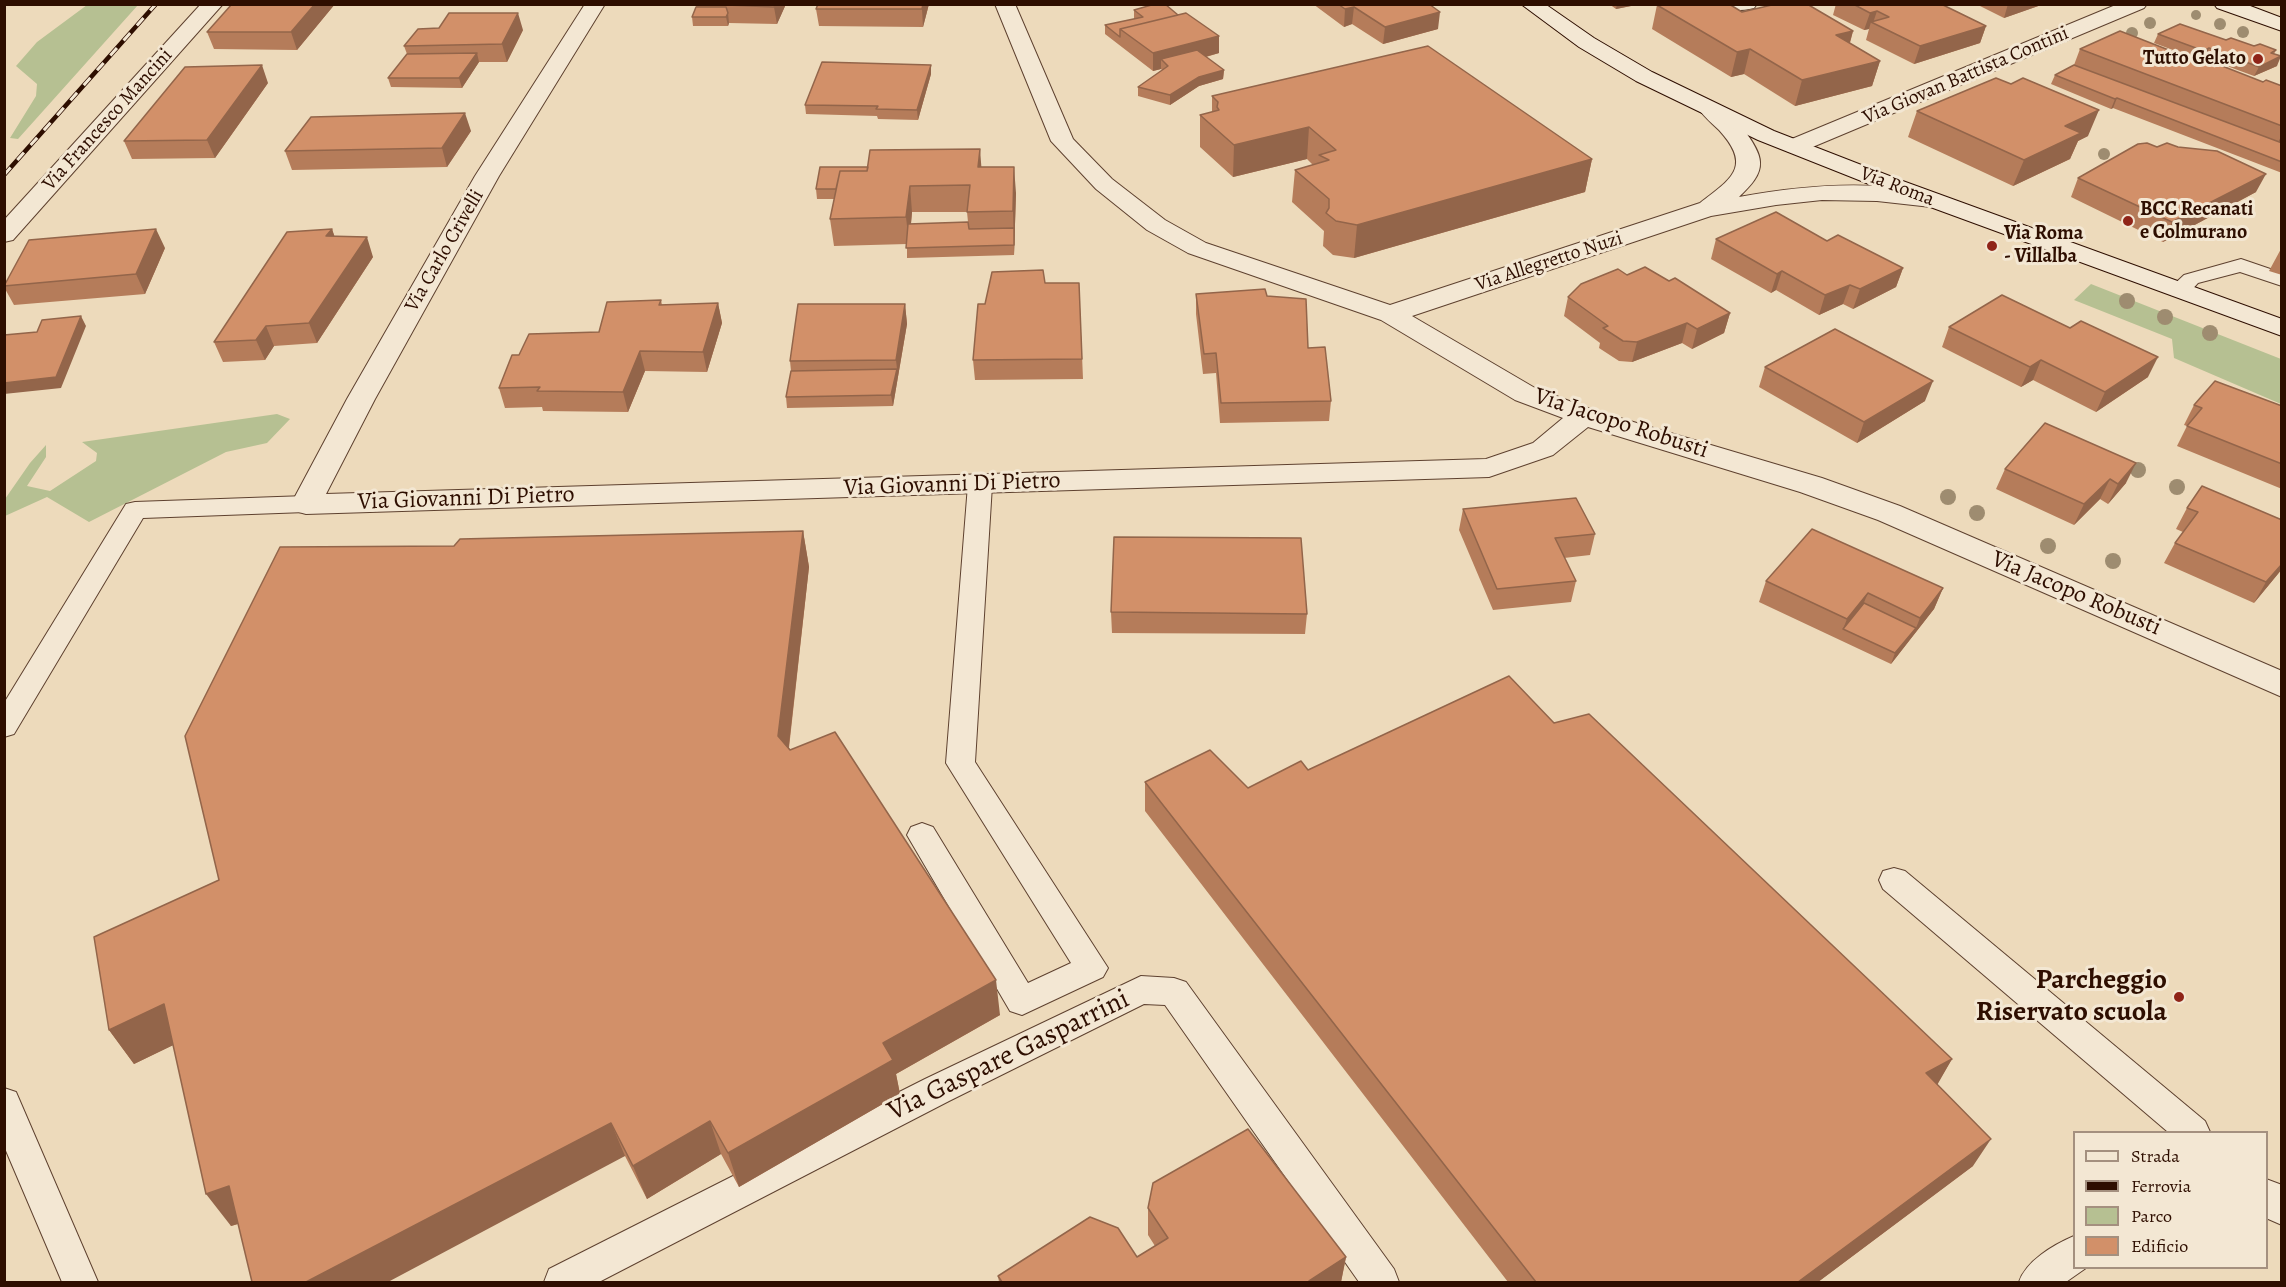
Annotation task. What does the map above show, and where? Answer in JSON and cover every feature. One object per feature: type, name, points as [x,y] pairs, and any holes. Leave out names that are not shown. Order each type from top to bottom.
[{"type":"street","name":"Via Francesco Mancini","points":[[4,236],[213,4]]},
{"type":"street","name":"Via Carlo Crivelli","points":[[306,504],[361,399],[487,176],[594,4]]},
{"type":"street","name":"Via Jacopo Robusti","points":[[1005,4],[1062,141],[1104,184],[1156,225],[1197,248],[1390,314],[1525,394],[1583,416],[1811,485],[1889,513],[2282,685]]},
{"type":"street","name":"Via Roma","points":[[1532,4],[1609,58],[1710,109],[1795,146],[1930,200],[2282,328]]},
{"type":"street","points":[[1723,4],[1747,4]]},
{"type":"street","name":"Via Giovan Battista Contini","points":[[1795,146],[2137,4]]},
{"type":"street","points":[[2224,4],[2282,25]]},
{"type":"street","name":"Via Allegretto Nuzi","points":[[1707,209],[1734,191],[1745,180],[1749,166],[1745,148],[1736,134],[1710,109]]},
{"type":"street","name":"Via Allegretto Nuzi","points":[[1390,314],[1707,209],[1742,205],[1783,196],[1841,192],[1880,193],[1930,200]]},
{"type":"street","name":"Via Giovanni Di Pietro","points":[[306,504],[1489,468],[1543,448],[1583,416]]},
{"type":"lane","points":[[2180,290],[2192,279],[2241,265],[2282,280]]},
{"type":"lane","points":[[922,835],[1022,1001],[1092,968],[960,764],[980,485]]},
{"type":"lane","points":[[4,727],[135,510],[306,504]]},
{"type":"lane","points":[[1894,880],[2192,1131]]},
{"type":"lane","name":"Via Gaspare Gasparrini","points":[[562,1282],[937,1090],[1141,990],[1174,992],[1382,1282]]},
{"type":"lane","points":[[4,1103],[80,1282]]},
{"type":"lane","points":[[2268,1197],[2282,1208]]},
{"type":"lane","points":[[2037,1282],[2073,1255]]},
{"type":"green space","points":[[87,5],[138,5],[18,139],[10,138],[36,96],[37,84],[16,66],[37,42]]},
{"type":"green space","points":[[2091,284],[2281,359],[2281,404],[2174,358],[2172,339],[2074,300]]},
{"type":"green space","points":[[277,414],[290,419],[267,443],[226,452],[89,522],[47,497],[5,516],[5,499],[30,463],[46,445],[46,457],[27,486],[50,491],[96,461],[97,453],[82,442]]},
{"type":"building","points":[[232,4],[315,4],[291,32],[207,32]]},
{"type":"building","points":[[727,4],[775,4],[774,7]]},
{"type":"building","points":[[818,4],[923,4],[922,9],[816,9]]},
{"type":"building","points":[[1155,4],[1165,4],[1178,15],[1120,29],[1120,37],[1105,25],[1143,17],[1134,10]]},
{"type":"building","points":[[1338,4],[1429,4],[1440,12],[1385,27],[1354,7],[1345,9]]},
{"type":"building","points":[[1729,4],[1742,12],[1776,4],[1807,4],[1853,31],[1836,35],[1880,61],[1802,80],[1750,49],[1737,52],[1657,5]]},
{"type":"building","points":[[1853,4],[1941,4],[1986,26],[1920,46],[1871,22],[1889,17],[1877,11],[1870,13]]},
{"type":"building","points":[[696,7],[726,7],[728,13],[726,17],[692,17]]},
{"type":"building","points":[[449,13],[518,13],[502,44],[404,46],[418,29],[439,28]]},
{"type":"building","points":[[1186,13],[1219,36],[1153,53],[1120,29]]},
{"type":"building","points":[[2180,24],[2226,40],[2231,38],[2254,46],[2260,44],[2276,50],[2271,53],[2281,56],[2259,67],[2209,48],[2204,51],[2158,34]]},
{"type":"building","points":[[2120,31],[2202,63],[2207,60],[2263,82],[2266,80],[2282,86],[2282,126],[2080,49]]},
{"type":"building","points":[[1428,46],[1592,159],[1357,225],[1336,221],[1326,213],[1329,208],[1329,199],[1295,170],[1329,160],[1319,155],[1336,150],[1309,127],[1234,145],[1200,115],[1219,110],[1218,102],[1212,96]]},
{"type":"building","points":[[1197,50],[1224,70],[1199,77],[1170,95],[1138,87],[1168,66],[1161,59]]},
{"type":"building","points":[[477,53],[459,78],[388,78],[407,54]]},
{"type":"building","points":[[822,62],[931,65],[917,110],[876,109],[878,106],[805,105]]},
{"type":"building","points":[[262,65],[207,140],[124,141],[185,67]]},
{"type":"building","points":[[2074,65],[2282,143],[2282,162],[2055,75]]},
{"type":"building","points":[[1996,78],[2011,84],[2023,78],[2099,110],[2065,126],[2081,133],[2024,160],[1917,111]]},
{"type":"building","points":[[465,113],[442,148],[285,151],[311,117]]},
{"type":"building","points":[[2147,143],[2157,147],[2167,143],[2178,147],[2217,151],[2266,174],[2172,222],[2078,178],[2138,144]]},
{"type":"building","points":[[980,149],[978,167],[1014,167],[1013,211],[967,212],[970,185],[910,186],[906,217],[830,219],[840,171],[867,171],[870,150]]},
{"type":"building","points":[[820,167],[868,167],[867,171],[840,171],[836,189],[816,189]]},
{"type":"building","points":[[1776,212],[1827,241],[1838,235],[1903,268],[1860,289],[1850,285],[1825,295],[1782,271],[1777,274],[1716,239]]},
{"type":"building","points":[[968,222],[969,229],[1014,228],[1014,245],[906,248],[908,224]]},
{"type":"building","points":[[156,229],[136,274],[4,286],[29,240]]},
{"type":"building","points":[[332,229],[326,236],[367,237],[309,323],[266,326],[256,340],[214,342],[287,232]]},
{"type":"building","points":[[1645,267],[1669,281],[1675,278],[1730,313],[1697,329],[1687,323],[1637,342],[1623,341],[1603,328],[1608,326],[1568,297],[1581,284],[1618,269],[1627,275]]},
{"type":"building","points":[[1043,270],[1045,283],[1079,283],[1082,359],[973,360],[978,304],[985,304],[992,272]]},
{"type":"building","points":[[1265,289],[1267,296],[1306,299],[1308,348],[1325,347],[1331,401],[1221,403],[1216,353],[1204,354],[1196,294]]},
{"type":"building","points":[[2002,295],[2070,328],[2081,321],[2158,357],[2105,392],[2041,360],[2030,367],[1949,327]]},
{"type":"building","points":[[661,300],[659,305],[718,303],[703,352],[640,351],[623,392],[537,391],[540,387],[499,388],[512,355],[519,355],[529,334],[599,332],[607,302]]},
{"type":"building","points":[[798,304],[905,304],[896,360],[790,361]]},
{"type":"building","points":[[81,316],[56,377],[4,383],[4,335],[37,332],[42,320]]},
{"type":"building","points":[[1835,329],[1933,381],[1864,422],[1765,367]]},
{"type":"building","points":[[897,369],[891,395],[786,397],[791,371]]},
{"type":"building","points":[[2215,381],[2282,406],[2282,464],[2187,426],[2202,408],[2194,405]]},
{"type":"building","points":[[2045,423],[2136,463],[2118,484],[2110,479],[2084,504],[2005,469]]},
{"type":"building","points":[[2202,486],[2282,520],[2282,564],[2266,582],[2175,543],[2198,512],[2187,508]]},
{"type":"building","points":[[1576,498],[1595,534],[1555,538],[1576,581],[1497,589],[1463,509]]},
{"type":"building","points":[[1812,529],[1943,588],[1920,618],[1868,593],[1847,619],[1766,581]]},
{"type":"building","points":[[803,531],[778,736],[790,750],[835,732],[996,980],[883,1043],[893,1060],[728,1153],[710,1121],[633,1166],[611,1123],[306,1282],[252,1282],[229,1186],[206,1194],[164,1004],[109,1030],[94,937],[219,880],[185,736],[280,547],[454,546],[460,539]]},
{"type":"building","points":[[1114,537],[1301,538],[1307,614],[1111,612]]},
{"type":"building","points":[[1864,603],[1916,628],[1895,653],[1843,629]]},
{"type":"building","points":[[1509,676],[1554,723],[1589,714],[1952,1059],[1926,1073],[1991,1139],[1798,1282],[1536,1282],[1145,782],[1210,750],[1248,788],[1301,761],[1308,770]]},
{"type":"building","points":[[1248,1129],[1346,1257],[1310,1282],[1002,1282],[998,1276],[1090,1217],[1118,1228],[1137,1257],[1168,1238],[1148,1208],[1153,1183]]},
{"type":"railway","points":[[4,175],[156,4]]},
{"type":"place","name":"Tutto Gelato","points":[[2258,59]]},
{"type":"place","name":"BCC Recanati e Colmurano","points":[[2128,221]]},
{"type":"place","name":"Via Roma - Villalba","points":[[1992,246]]},
{"type":"place","name":"Parcheggio Riservato scuola","points":[[2179,997]]}]
